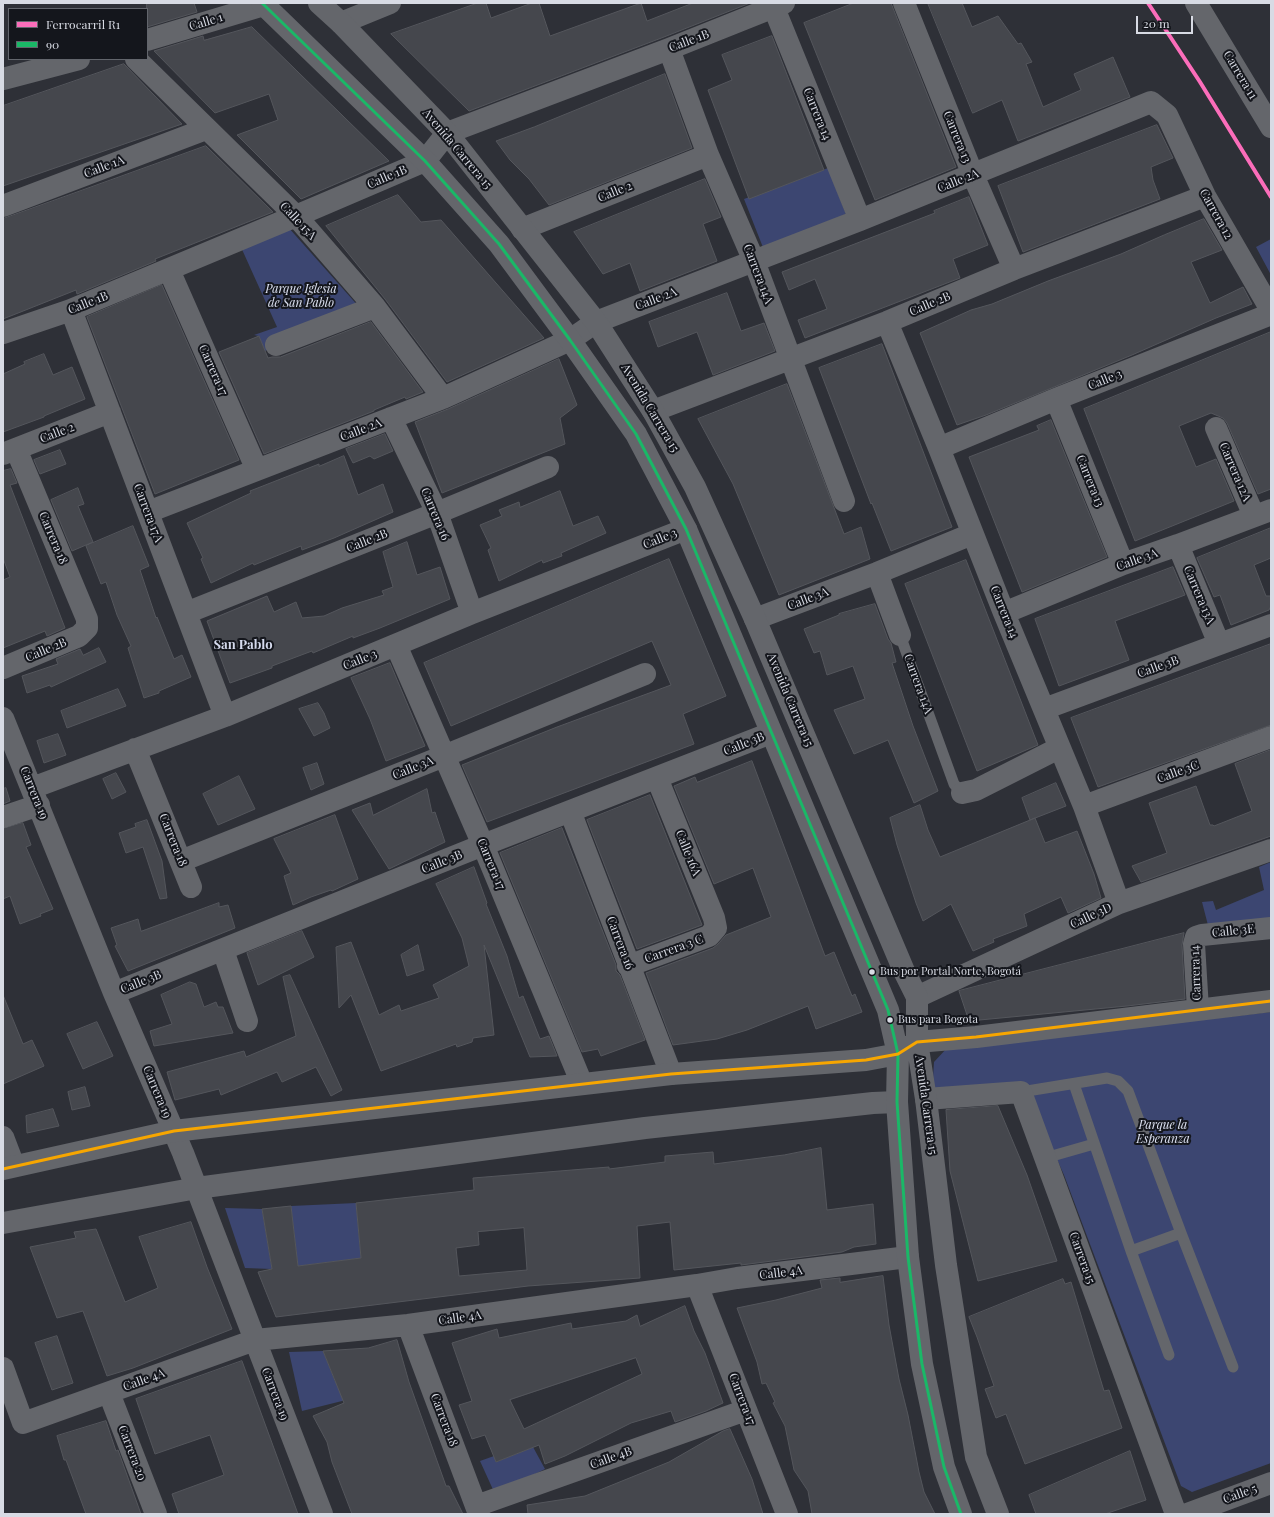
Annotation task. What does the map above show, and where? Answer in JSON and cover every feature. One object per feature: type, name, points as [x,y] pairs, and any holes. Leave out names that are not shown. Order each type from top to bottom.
[{"type":"street","name":"Avenida Carrera 15","points":[[319,3],[341,23],[447,133],[596,322],[653,411],[695,487],[756,619],[904,971],[917,997],[918,1042],[946,1266],[976,1456],[998,1514]]},
{"type":"street","points":[[341,23],[390,3]]},
{"type":"street","name":"Carrera 13","points":[[904,3],[972,175],[1014,269]]},
{"type":"street","name":"Carrera 11","points":[[1196,3],[1271,127]]},
{"type":"street","name":"Avenida Carrera 15","points":[[263,4],[425,161],[499,244],[570,340],[636,434],[686,529],[888,1010],[898,1054],[897,1102],[908,1257],[922,1364],[944,1467],[961,1514]]},
{"type":"street","name":"Calle 1","points":[[148,40],[263,4]]},
{"type":"street","name":"Calle 1B","points":[[3,333],[71,310],[425,161],[447,133],[669,49],[779,5]]},
{"type":"street","name":"Carrera 14","points":[[779,5],[860,220]]},
{"type":"street","name":"Carrera 14A","points":[[669,49],[708,155],[754,261],[844,500]]},
{"type":"street","points":[[3,79],[74,60]]},
{"type":"street","name":"Calle 15A","points":[[137,60],[296,216],[375,307],[443,398]]},
{"type":"street","name":"Calle 2A","points":[[148,512],[443,398],[570,340],[596,322],[860,220],[1151,102],[1167,115]]},
{"type":"street","name":"Carrera 12","points":[[1167,115],[1205,196],[1271,310]]},
{"type":"street","name":"Calle 1A","points":[[3,206],[206,129]]},
{"type":"street","name":"Calle 2","points":[[522,229],[708,155]]},
{"type":"street","name":"Calle 2B","points":[[653,411],[887,322],[1014,269],[1205,196]]},
{"type":"street","name":"Carrera 17","points":[[168,270],[256,470]]},
{"type":"street","points":[[276,345],[375,307]]},
{"type":"street","name":"Carrera 17A","points":[[71,310],[225,716]]},
{"type":"street","name":"Calle 3","points":[[939,448],[1056,399],[1271,314]]},
{"type":"street","name":"Carrera 14","points":[[887,322],[939,448],[1004,613],[1084,806],[1119,903]]},
{"type":"street","name":"Carrera 13","points":[[1056,399],[1123,564]]},
{"type":"street","name":"Calle 2","points":[[9,452],[110,412]]},
{"type":"street","name":"Carrera 16","points":[[391,418],[437,513],[472,613]]},
{"type":"street","name":"Carrera 12A","points":[[1216,428],[1262,513]]},
{"type":"street","name":"Carrera 18","points":[[9,452],[87,619],[86,628]]},
{"type":"street","name":"Calle 2B","points":[[186,613],[548,467]]},
{"type":"street","name":"Calle 3A","points":[[1004,613],[1123,564],[1262,513]]},
{"type":"street","name":"Calle 3","points":[[3,817],[36,797],[136,749],[225,716],[472,613],[686,529]]},
{"type":"street","name":"Calle 3A","points":[[756,619],[972,534]]},
{"type":"street","name":"Carrera 13A","points":[[1178,545],[1219,644]]},
{"type":"street","name":"Carrera 14A","points":[[877,572],[900,635]]},
{"type":"street","name":"Calle 3B","points":[[1044,709],[1271,625]]},
{"type":"street","name":"Calle 2B","points":[[3,668],[79,636],[86,628]]},
{"type":"street","name":"Carrera 17","points":[[396,645],[483,845],[582,1084]]},
{"type":"street","name":"Calle 3A","points":[[181,861],[645,674]]},
{"type":"street","name":"Carrera 19","points":[[3,718],[114,993],[197,1188],[322,1514]]},
{"type":"street","name":"Calle 3B","points":[[114,993],[483,845],[771,733]]},
{"type":"street","name":"Calle 3C","points":[[1084,806],[1271,737]]},
{"type":"street","points":[[962,794],[976,790],[1059,748]]},
{"type":"street","name":"Carrera 18","points":[[136,749],[192,887]]},
{"type":"street","name":"Calle 16A","points":[[657,778],[714,918],[716,928]]},
{"type":"street","name":"Carrera 16","points":[[570,811],[628,966],[671,1074]]},
{"type":"street","name":"Calle 3D","points":[[917,997],[1119,903],[1271,850]]},
{"type":"street","name":"Carrera 3 C","points":[[628,966],[709,936],[716,928]]},
{"type":"street","name":"Calle 3E","points":[[1196,937],[1202,935],[1271,928]]},
{"type":"street","name":"Carrera 14","points":[[1196,937],[1194,944],[1198,1010]]},
{"type":"street","points":[[223,950],[247,1021]]},
{"type":"street","points":[[3,1137],[9,1168],[174,1131],[671,1074],[866,1060],[898,1054],[918,1042],[976,1037],[1271,1001]]},
{"type":"street","points":[[926,1099],[1021,1092]]},
{"type":"street","name":"Carrera 15","points":[[1021,1092],[1176,1514]]},
{"type":"street","points":[[3,1223],[197,1188],[646,1128],[897,1102]]},
{"type":"street","name":"Calle 4A","points":[[3,1368],[23,1423],[255,1340],[408,1325],[697,1285],[737,1278],[908,1257]]},
{"type":"street","name":"Carrera 17","points":[[697,1285],[786,1514]]},
{"type":"street","name":"Carrera 18","points":[[408,1325],[478,1510]]},
{"type":"street","name":"Carrera 20","points":[[109,1393],[156,1514]]},
{"type":"street","name":"Calle 4B","points":[[478,1510],[746,1410]]},
{"type":"street","name":"Calle 5","points":[[1187,1514],[1271,1483]]},
{"type":"lane","name":"Carrera 14A","points":[[900,635],[954,784],[962,794]]},
{"type":"lane","points":[[1021,1092],[1107,1078],[1118,1081],[1128,1091],[1233,1367]]},
{"type":"lane","points":[[1074,1084],[1132,1251],[1170,1354]]},
{"type":"lane","points":[[1045,1158],[1094,1144]]},
{"type":"lane","points":[[1132,1251],[1181,1233]]},
{"type":"green space","points":[[828,168],[846,214],[764,250],[744,199]]},
{"type":"green space","name":"Parque Iglesia de San Pablo","points":[[288,227],[360,308],[265,351],[259,336],[254,335],[277,327],[240,245]]},
{"type":"green space","points":[[1271,239],[1271,275],[1256,247]]},
{"type":"green space","points":[[1271,862],[1271,923],[1210,933],[1202,902],[1213,901],[1216,910],[1264,890],[1259,867]]},
{"type":"green space","name":"Parque la Esperanza","points":[[1271,1012],[1271,1463],[1192,1492],[1181,1486],[1064,1175],[1023,1083],[932,1094],[934,1062],[947,1048]]},
{"type":"green space","points":[[356,1203],[361,1258],[298,1266],[291,1206]]},
{"type":"green space","points":[[225,1208],[262,1209],[272,1269],[245,1268]]},
{"type":"green space","points":[[323,1351],[335,1381],[362,1396],[302,1411],[289,1352]]},
{"type":"green space","points":[[533,1447],[545,1469],[495,1494],[480,1461],[494,1456],[496,1462]]},
{"type":"building","points":[[147,3],[194,3],[197,12],[148,27]]},
{"type":"building","points":[[478,3],[486,3],[491,18],[532,3],[539,3],[550,36],[641,3],[647,21],[693,3],[750,3],[469,111],[391,34]]},
{"type":"building","points":[[854,3],[891,3],[956,167],[875,200],[804,23]]},
{"type":"building","points":[[928,3],[962,3],[972,27],[998,16],[1018,44],[1021,43],[1032,62],[1026,64],[1043,107],[1081,90],[1074,74],[1113,57],[1130,97],[1018,141],[1002,100],[973,113]]},
{"type":"building","points":[[252,27],[389,161],[301,199],[237,135],[278,120],[269,94],[215,113],[154,51],[203,36],[204,40]]},
{"type":"building","points":[[772,36],[824,170],[749,199],[708,90],[732,80],[722,55]]},
{"type":"building","points":[[124,64],[182,124],[3,186],[3,106]]},
{"type":"building","points":[[665,74],[692,148],[549,205],[529,179],[510,160],[496,141],[534,127]]},
{"type":"building","points":[[1157,125],[1173,158],[1151,167],[1153,180],[1160,199],[1023,252],[998,186]]},
{"type":"building","points":[[206,146],[273,212],[155,259],[156,261],[77,294],[76,290],[3,319],[3,219]]},
{"type":"building","points":[[705,179],[721,217],[703,224],[717,261],[640,291],[630,263],[603,274],[574,232]]},
{"type":"building","points":[[398,195],[421,222],[441,220],[544,338],[447,382],[385,299],[326,226]]},
{"type":"building","points":[[969,197],[988,245],[953,259],[960,278],[805,338],[798,320],[827,309],[815,279],[789,290],[782,272],[935,213],[934,211]]},
{"type":"building","points":[[1204,219],[1222,250],[1191,262],[1210,303],[1243,287],[1252,304],[986,415],[957,425],[920,333],[971,310],[992,304],[1048,281],[1121,254]]},
{"type":"building","points":[[162,285],[239,460],[155,494],[87,317]]},
{"type":"building","points":[[727,293],[741,331],[764,323],[775,351],[713,375],[697,332],[658,347],[649,322]]},
{"type":"building","points":[[371,322],[423,392],[406,399],[405,397],[374,411],[264,454],[219,352],[259,336],[268,358],[280,357]]},
{"type":"building","points":[[1271,332],[1271,489],[1258,494],[1227,423],[1223,418],[1211,413],[1179,426],[1196,467],[1216,459],[1234,501],[1135,541],[1084,409]]},
{"type":"building","points":[[882,344],[952,527],[891,551],[872,503],[871,504],[819,368]]},
{"type":"building","points":[[44,354],[53,375],[72,367],[85,399],[44,417],[3,432],[3,374],[25,364],[24,362]]},
{"type":"building","points":[[559,359],[577,405],[560,418],[565,444],[442,493],[415,422],[448,409]]},
{"type":"building","points":[[787,384],[844,534],[861,527],[870,559],[779,595],[733,484],[698,419]]},
{"type":"building","points":[[1051,420],[1107,557],[1022,592],[969,457],[1039,430],[1037,426]]},
{"type":"building","points":[[385,434],[393,451],[374,459],[370,456],[353,463],[346,449]]},
{"type":"building","points":[[60,450],[66,464],[40,474],[34,460]]},
{"type":"building","points":[[344,456],[358,495],[383,484],[393,512],[334,538],[302,550],[301,546],[254,565],[253,563],[211,583],[201,559],[203,558],[187,523],[251,493],[250,491],[319,464],[319,466]]},
{"type":"building","points":[[11,469],[17,483],[10,485],[65,628],[47,636],[45,631],[3,648],[3,580],[10,577],[3,558],[3,471]]},
{"type":"building","points":[[78,488],[84,504],[78,506],[93,542],[72,551],[51,500]]},
{"type":"building","points":[[560,491],[573,526],[598,516],[606,533],[561,553],[562,556],[543,563],[542,560],[499,581],[488,550],[491,548],[480,525],[502,516],[499,510],[519,502],[520,507]]},
{"type":"building","points":[[133,526],[149,566],[140,570],[156,618],[157,617],[174,659],[182,655],[191,677],[159,691],[159,693],[144,698],[128,648],[131,646],[117,615],[106,582],[101,584],[86,546]]},
{"type":"building","points":[[1271,528],[1271,558],[1254,565],[1266,596],[1271,596],[1271,606],[1269,610],[1231,625],[1220,595],[1214,597],[1197,558]]},
{"type":"building","points":[[407,542],[417,575],[440,567],[450,599],[380,628],[353,638],[353,636],[313,653],[312,651],[272,666],[272,668],[230,683],[207,621],[267,596],[274,612],[296,602],[302,618],[324,616],[342,608],[384,595],[382,591],[393,587],[383,552]]},
{"type":"building","points":[[669,559],[726,696],[683,714],[694,744],[487,822],[462,765],[557,727],[671,685],[652,641],[451,726],[424,663]]},
{"type":"building","points":[[966,560],[1038,745],[977,771],[905,584]]},
{"type":"building","points":[[1173,567],[1185,595],[1115,621],[1129,660],[1059,686],[1035,619]]},
{"type":"building","points":[[875,604],[888,639],[891,643],[896,662],[892,663],[913,726],[938,791],[914,803],[888,740],[854,754],[834,710],[865,699],[853,666],[827,675],[820,651],[814,653],[804,629],[839,614]]},
{"type":"building","points":[[1271,644],[1271,725],[1098,787],[1071,718]]},
{"type":"building","points":[[99,648],[106,662],[51,687],[50,685],[27,693],[22,676],[58,664],[56,659],[80,649],[83,655]]},
{"type":"building","points":[[390,663],[425,746],[386,761],[370,719],[351,678]]},
{"type":"building","points":[[118,689],[126,706],[67,728],[61,711]]},
{"type":"building","points":[[318,703],[330,728],[314,736],[299,709]]},
{"type":"building","points":[[58,734],[66,755],[44,763],[37,741]]},
{"type":"building","points":[[1271,750],[1271,836],[1141,882],[1132,866],[1167,853],[1149,803],[1196,786],[1210,825],[1214,826],[1252,811],[1235,764]]},
{"type":"building","points":[[752,761],[825,956],[834,952],[852,996],[855,994],[862,1012],[816,1029],[808,1006],[747,1030],[717,1039],[673,1045],[646,973],[713,948],[726,935],[771,917],[753,868],[714,884],[674,786],[695,777],[697,782]]},
{"type":"building","points":[[317,763],[324,784],[311,790],[303,768]]},
{"type":"building","points":[[116,773],[126,792],[112,799],[103,779]]},
{"type":"building","points":[[239,776],[255,809],[218,825],[203,794]]},
{"type":"building","points":[[1056,783],[1066,806],[1030,820],[1022,798]]},
{"type":"building","points":[[6,788],[10,801],[3,804],[3,789]]},
{"type":"building","points":[[427,789],[432,813],[435,812],[445,842],[389,869],[352,810],[370,803],[373,815]]},
{"type":"building","points":[[650,795],[702,925],[637,949],[587,820]]},
{"type":"building","points":[[920,805],[928,830],[940,857],[1035,818],[1045,843],[1077,831],[1094,874],[1101,898],[1068,913],[1061,897],[1024,914],[1027,926],[993,939],[994,942],[973,951],[951,904],[923,921],[916,903],[897,845],[890,818]]},
{"type":"building","points":[[335,815],[358,879],[332,891],[331,890],[311,897],[293,905],[284,876],[291,873],[274,839]]},
{"type":"building","points":[[147,820],[162,861],[167,898],[160,899],[143,847],[126,853],[119,833],[136,827],[135,824]]},
{"type":"building","points":[[23,823],[31,845],[26,847],[53,909],[40,914],[41,916],[20,924],[10,896],[3,899],[3,829]]},
{"type":"building","points":[[562,828],[616,965],[616,971],[620,975],[645,1040],[601,1056],[598,1049],[582,1052],[500,853]]},
{"type":"building","points":[[474,867],[487,903],[486,904],[507,956],[519,998],[523,996],[540,1039],[549,1036],[557,1056],[530,1057],[484,945],[494,1035],[473,1038],[472,1042],[457,1047],[456,1044],[381,1071],[351,995],[339,1008],[336,947],[351,942],[379,1015],[399,1005],[401,1011],[439,998],[433,985],[469,966],[462,938],[436,884]]},
{"type":"building","points":[[219,903],[219,907],[228,905],[235,928],[128,971],[115,946],[117,945],[111,928],[138,919],[141,931]]},
{"type":"building","points":[[302,931],[314,957],[258,985],[247,953]]},
{"type":"building","points":[[1184,933],[1182,945],[1185,999],[969,1021],[959,991]]},
{"type":"building","points":[[418,945],[424,970],[407,976],[401,955]]},
{"type":"building","points":[[290,975],[342,1090],[331,1096],[316,1067],[282,1082],[277,1072],[221,1095],[219,1089],[175,1100],[167,1072],[244,1051],[246,1057],[296,1036],[283,977]]},
{"type":"building","points":[[190,982],[196,984],[204,1007],[216,1002],[218,1007],[223,1007],[233,1033],[154,1046],[150,1031],[172,1024],[161,995]]},
{"type":"building","points":[[3,995],[23,1044],[32,1040],[44,1066],[3,1084]]},
{"type":"building","points":[[97,1022],[113,1056],[83,1069],[67,1034]]},
{"type":"building","points":[[85,1087],[90,1106],[72,1110],[68,1092]]},
{"type":"building","points":[[998,1106],[1027,1175],[1057,1261],[978,1281],[950,1171],[946,1110]]},
{"type":"building","points":[[53,1109],[59,1126],[27,1133],[26,1116]]},
{"type":"building","points":[[821,1148],[827,1210],[873,1204],[876,1244],[854,1247],[842,1252],[741,1265],[741,1263],[674,1270],[670,1222],[637,1226],[640,1278],[528,1286],[276,1317],[258,1272],[272,1269],[262,1209],[291,1206],[298,1266],[361,1258],[356,1203],[474,1190],[473,1178],[609,1167],[609,1169],[665,1162],[665,1156],[713,1152],[714,1164],[784,1155]],"holes":[[[524,1228],[527,1270],[459,1276],[456,1248],[479,1245],[478,1232]]]},
{"type":"building","points":[[191,1222],[232,1329],[133,1368],[107,1376],[83,1311],[57,1318],[30,1247],[76,1238],[74,1232],[96,1229],[125,1302],[158,1288],[139,1237]]},
{"type":"building","points":[[883,1276],[889,1325],[919,1472],[924,1492],[935,1514],[812,1514],[808,1491],[794,1470],[785,1426],[773,1403],[775,1402],[766,1383],[762,1384],[757,1362],[737,1308],[822,1288],[820,1280],[840,1278],[840,1282]]},
{"type":"building","points":[[1063,1279],[1065,1284],[1071,1282],[1104,1391],[1109,1390],[1122,1428],[1025,1464],[1006,1414],[996,1418],[985,1389],[994,1386],[969,1317]]},
{"type":"building","points":[[685,1306],[694,1331],[705,1353],[723,1403],[675,1422],[671,1411],[631,1423],[565,1456],[545,1464],[539,1445],[496,1462],[485,1435],[472,1439],[459,1405],[472,1401],[452,1343],[497,1329],[499,1338],[571,1323],[572,1329],[626,1321],[637,1315],[640,1326]],"holes":[[[636,1358],[642,1374],[524,1429],[510,1400]]]},
{"type":"building","points":[[57,1336],[73,1383],[52,1390],[35,1343]]},
{"type":"building","points":[[397,1340],[409,1382],[446,1486],[449,1486],[463,1514],[352,1514],[332,1462],[327,1442],[313,1416],[344,1403],[323,1351],[368,1348]]},
{"type":"building","points":[[242,1361],[298,1514],[179,1514],[172,1494],[224,1475],[210,1435],[155,1454],[136,1399]]},
{"type":"building","points":[[106,1421],[116,1451],[118,1450],[141,1514],[86,1514],[66,1460],[64,1460],[57,1436]]},
{"type":"building","points":[[730,1429],[752,1479],[763,1514],[528,1514],[527,1505],[585,1496],[669,1462],[723,1431]]},
{"type":"building","points":[[1130,1451],[1146,1500],[1105,1514],[1036,1514],[1029,1495]]},
{"type":"rail line","name":"R1","points":[[1148,3],[1200,82],[1271,197]]},
{"type":"transit line","name":"90","points":[[262,3],[425,161],[499,244],[570,340],[636,434],[686,529],[888,1010],[898,1054],[897,1102],[908,1257],[922,1364],[944,1467],[961,1514]]},
{"type":"transit line","points":[[3,1169],[174,1131],[671,1074],[866,1060],[898,1054],[917,1042],[976,1037],[1271,1001]]},
{"type":"place","name":"Bus por Portal Norte, Bogotá","points":[[872,972]]},
{"type":"place","name":"Bus para Bogota","points":[[890,1020]]},
{"type":"district","name":"San Pablo","points":[[243,645]]}]
